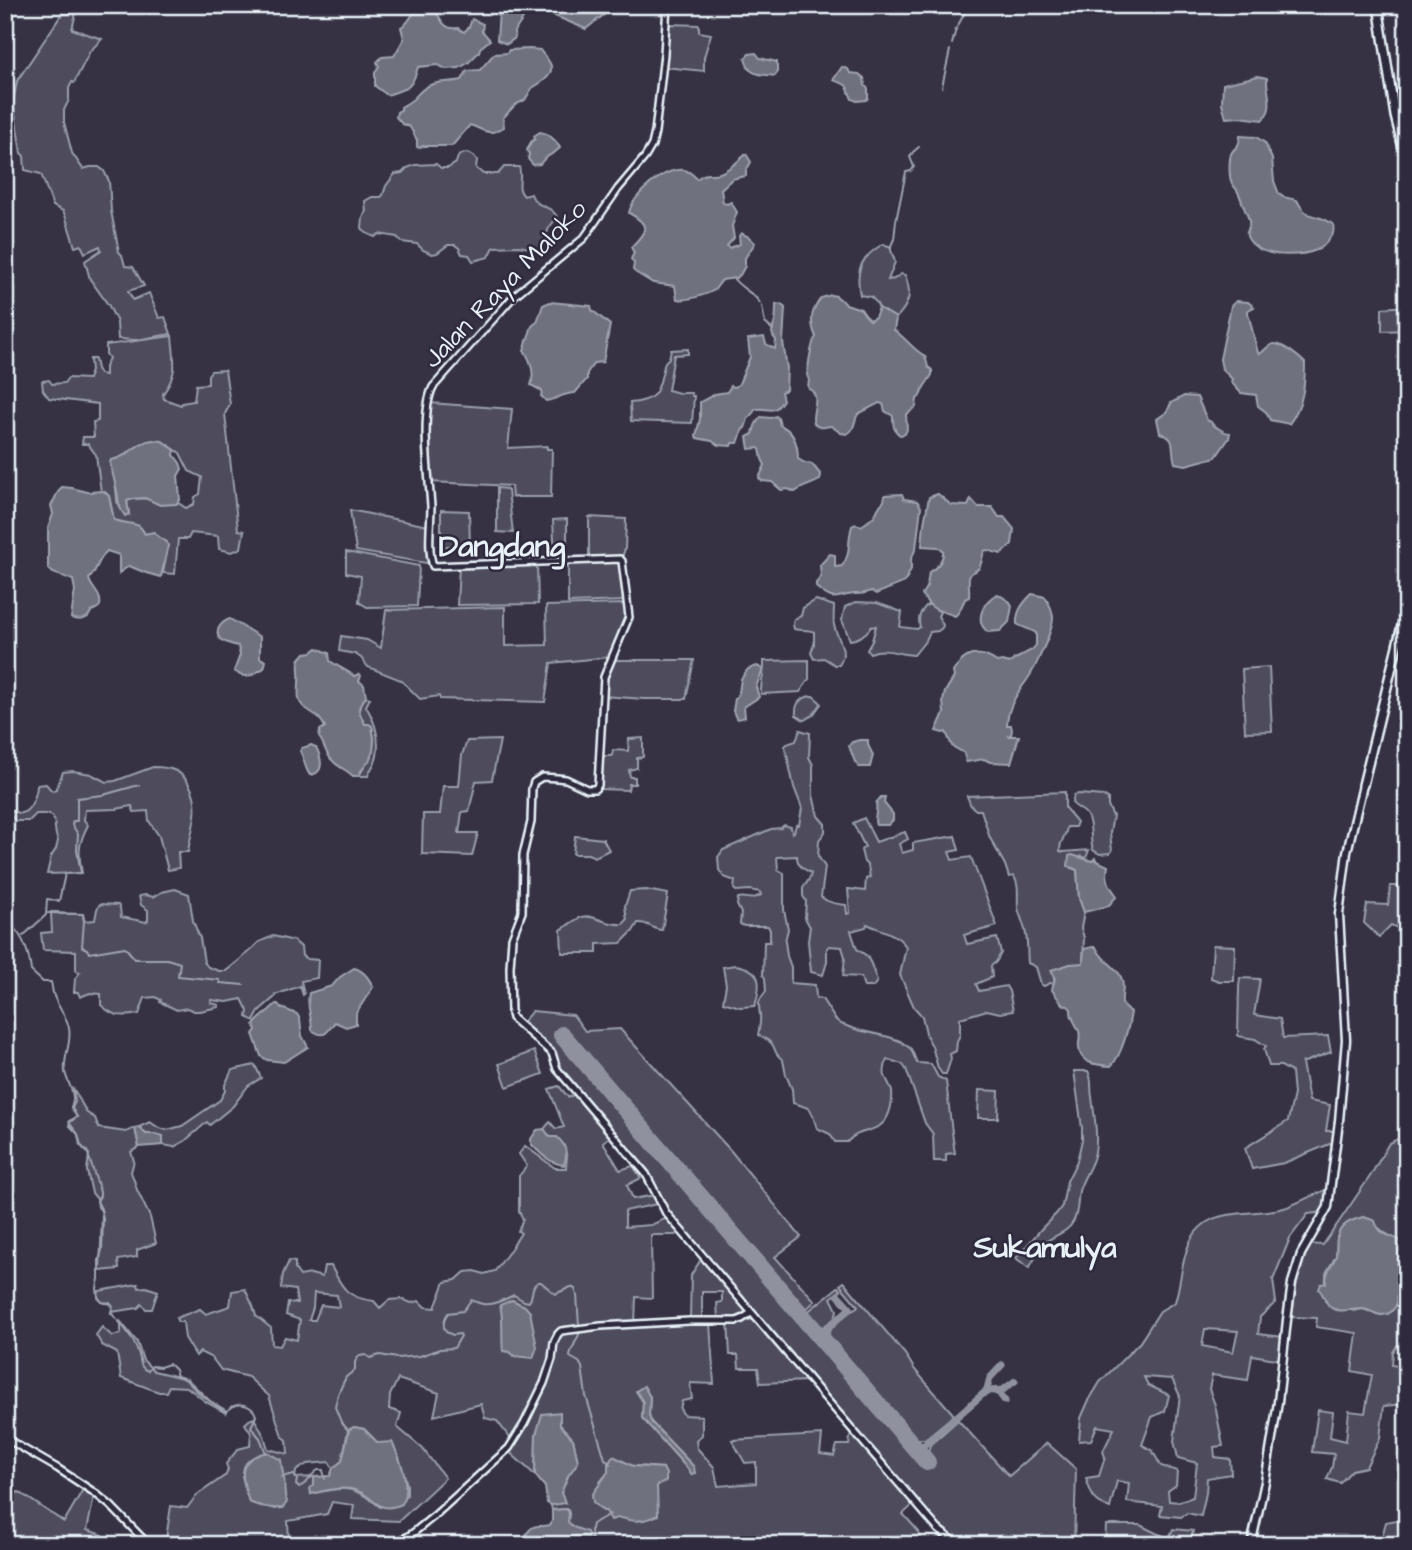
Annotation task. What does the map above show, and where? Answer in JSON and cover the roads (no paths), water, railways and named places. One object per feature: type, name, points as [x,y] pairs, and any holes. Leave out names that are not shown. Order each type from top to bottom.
[{"type":"main road","points":[[1378,5],[1395,116],[1407,164]]},
{"type":"main road","points":[[1251,1545],[1278,1402],[1292,1283],[1301,1254],[1328,1207],[1346,1040],[1339,914],[1348,852],[1407,605]]},
{"type":"street","name":"Jalan Raya Maloko","points":[[667,5],[659,102],[655,132],[649,149],[583,238],[514,296],[432,387],[426,414],[431,557],[433,566],[621,560],[629,617],[606,671],[599,783],[590,790],[566,779],[542,777],[536,780],[532,788],[531,822],[523,855],[522,912],[512,938],[511,1017],[552,1053],[557,1069],[646,1174],[666,1213],[751,1313]]},
{"type":"street","points":[[394,1545],[413,1534],[509,1448],[544,1383],[554,1342],[561,1331],[601,1326],[737,1321],[751,1313],[938,1529],[957,1545]]},
{"type":"street","points":[[5,1438],[95,1493],[149,1545]]},
{"type":"water","points":[[424,5],[431,5],[448,27],[464,32],[472,19],[483,24],[482,31],[490,40],[468,63],[459,68],[446,69],[438,65],[418,67],[408,86],[387,95],[375,86],[375,72],[379,66],[377,62],[382,57],[394,56],[404,39],[401,27]]},
{"type":"water","points":[[477,5],[527,5],[527,13],[514,32],[515,38],[507,44],[497,40],[499,11]]},
{"type":"water","points":[[577,5],[648,5],[638,9],[615,9],[586,29],[555,16],[556,6],[575,8]]},
{"type":"water","points":[[540,50],[550,64],[550,74],[503,118],[504,127],[499,130],[487,132],[470,125],[452,146],[419,148],[410,127],[402,124],[396,117],[401,107],[428,86],[462,80],[467,71],[480,70],[494,54]]},
{"type":"water","points":[[756,53],[760,58],[777,62],[775,76],[756,73],[749,68],[745,58]]},
{"type":"water","points":[[842,67],[864,78],[868,89],[866,100],[852,99],[846,86],[833,80]]},
{"type":"water","points":[[1258,76],[1267,78],[1269,110],[1266,115],[1262,120],[1226,118],[1222,103],[1223,84]]},
{"type":"water","points":[[540,132],[552,138],[560,148],[540,164],[533,165],[528,159],[527,150],[535,139],[534,136]]},
{"type":"water","points":[[1240,136],[1256,137],[1265,143],[1272,159],[1274,181],[1279,194],[1297,200],[1305,212],[1334,225],[1333,234],[1321,248],[1302,254],[1282,255],[1263,251],[1249,240],[1248,218],[1230,175],[1231,154],[1238,145]]},
{"type":"water","points":[[746,154],[751,162],[746,176],[732,179],[721,189],[723,203],[731,202],[737,212],[732,226],[734,238],[727,246],[729,248],[740,244],[741,233],[755,243],[745,258],[745,266],[740,275],[722,280],[715,290],[707,294],[677,299],[675,286],[653,283],[635,272],[631,247],[641,237],[644,229],[641,221],[629,213],[636,198],[650,184],[668,173],[684,170],[697,179],[705,174],[720,173]]},
{"type":"water","points":[[831,295],[861,309],[870,320],[875,317],[879,308],[896,318],[894,330],[925,356],[932,375],[917,399],[916,407],[906,415],[905,434],[900,435],[896,431],[893,416],[879,403],[858,414],[853,428],[847,434],[831,426],[820,427],[814,422],[816,400],[808,387],[807,375],[816,337],[812,316],[821,298]]},
{"type":"water","points":[[1236,301],[1248,302],[1254,307],[1248,310],[1248,313],[1258,353],[1277,344],[1305,363],[1302,395],[1289,424],[1270,420],[1266,412],[1258,406],[1256,395],[1241,393],[1222,369],[1220,359],[1231,306]]},
{"type":"water","points":[[550,302],[591,306],[592,310],[610,325],[603,362],[594,363],[587,373],[587,379],[575,393],[546,401],[541,396],[542,391],[531,385],[532,367],[524,350],[543,305]]},
{"type":"water","points":[[776,304],[785,308],[783,342],[787,368],[786,390],[781,392],[783,400],[773,409],[756,409],[748,419],[738,443],[732,443],[731,446],[718,445],[697,438],[700,402],[715,394],[727,392],[731,386],[739,384],[750,357],[748,339],[764,337],[766,344],[775,349],[776,340],[772,331]]},
{"type":"water","points":[[1184,396],[1197,397],[1207,420],[1230,433],[1216,457],[1186,465],[1175,463],[1171,441],[1160,433],[1157,419],[1167,412],[1171,403]]},
{"type":"water","points":[[776,416],[780,425],[789,431],[794,439],[798,459],[812,464],[821,475],[820,480],[795,492],[781,490],[772,482],[762,481],[759,478],[765,465],[760,449],[749,449],[747,437],[753,434],[761,417]]},
{"type":"water","points":[[153,440],[162,441],[175,450],[174,455],[182,469],[178,476],[180,500],[176,504],[160,505],[145,498],[131,499],[127,501],[129,514],[125,516],[119,505],[111,460]]},
{"type":"water","points":[[62,487],[87,492],[104,491],[109,496],[114,520],[138,525],[145,534],[154,532],[168,545],[161,577],[129,566],[119,573],[119,555],[107,551],[89,579],[99,597],[100,605],[82,620],[71,618],[75,590],[73,580],[53,573],[48,568],[48,528],[53,514],[51,505]]},
{"type":"water","points":[[902,494],[904,499],[917,501],[921,507],[916,548],[905,582],[876,594],[871,591],[835,598],[827,596],[816,587],[821,577],[820,565],[830,554],[835,555],[835,567],[842,566],[845,561],[852,526],[861,526],[871,519],[884,501],[885,495]]},
{"type":"water","points":[[938,494],[951,505],[968,506],[971,499],[978,507],[992,507],[999,517],[1004,517],[1014,529],[1012,544],[1001,554],[984,551],[979,567],[970,576],[969,597],[955,616],[932,607],[922,594],[927,586],[929,572],[943,557],[943,550],[938,547],[922,546],[929,497]]},
{"type":"water","points":[[998,594],[1012,606],[1009,622],[1000,631],[988,632],[981,622],[982,611],[988,601]]},
{"type":"water","points":[[1032,594],[1045,597],[1053,618],[1039,659],[1009,712],[1007,725],[1011,725],[1012,730],[1008,736],[1019,736],[1011,763],[984,759],[966,762],[964,753],[952,746],[946,732],[936,731],[944,713],[945,692],[954,677],[953,672],[967,657],[978,654],[997,662],[1009,663],[1032,650],[1036,645],[1036,633],[1017,624],[1017,619],[1021,608]]},
{"type":"water","points":[[230,619],[260,637],[260,658],[266,661],[264,668],[246,676],[234,671],[240,655],[238,646],[218,636],[220,626]]},
{"type":"water","points":[[317,648],[329,653],[330,661],[354,676],[359,674],[359,681],[364,685],[366,697],[359,707],[360,713],[365,724],[372,726],[374,739],[369,761],[359,776],[353,776],[329,757],[319,737],[320,730],[325,727],[299,699],[299,660],[305,653]]},
{"type":"water","points":[[757,666],[763,669],[756,687],[759,697],[744,707],[745,717],[738,719],[733,711],[741,679],[748,669]]},
{"type":"water","points":[[859,740],[868,740],[873,755],[870,767],[859,767],[855,762],[849,746]]},
{"type":"water","points":[[311,745],[316,747],[321,764],[315,774],[310,775],[300,751]]},
{"type":"water","points":[[881,797],[885,797],[884,803],[893,814],[893,820],[888,825],[876,825],[875,822],[876,803]]},
{"type":"water","points":[[1069,856],[1092,861],[1095,858],[1108,866],[1109,883],[1117,896],[1108,906],[1084,912],[1079,898],[1077,870],[1068,866]]},
{"type":"water","points":[[1096,947],[1101,956],[1119,973],[1123,982],[1123,1006],[1131,1012],[1122,1048],[1111,1066],[1090,1063],[1082,1057],[1079,1048],[1080,1033],[1072,1018],[1071,1009],[1062,1004],[1052,990],[1055,978],[1051,970],[1083,963],[1084,949]]},
{"type":"water","points":[[354,968],[366,975],[373,987],[356,1013],[356,1024],[346,1027],[335,1022],[323,1034],[312,1030],[309,993],[332,986]]},
{"type":"water","points":[[276,1004],[297,1014],[302,1036],[308,1047],[284,1062],[267,1060],[261,1056],[253,1034],[256,1030],[254,1024]]},
{"type":"water","points":[[139,1127],[146,1134],[163,1136],[163,1145],[139,1147],[135,1128]]},
{"type":"water","points":[[544,1129],[550,1137],[557,1137],[564,1146],[564,1165],[542,1155],[531,1144],[537,1130]]},
{"type":"water","points":[[1363,1217],[1375,1221],[1381,1231],[1403,1244],[1401,1292],[1395,1308],[1387,1314],[1379,1315],[1365,1309],[1334,1309],[1319,1289],[1321,1284],[1326,1283],[1336,1256],[1340,1229]]},
{"type":"water","points":[[512,1300],[525,1306],[530,1312],[537,1347],[533,1358],[514,1356],[503,1351],[500,1305]]},
{"type":"water","points":[[644,1386],[650,1397],[651,1422],[694,1467],[695,1473],[691,1474],[642,1418],[643,1402],[636,1391]]},
{"type":"water","points":[[560,1412],[560,1425],[573,1439],[578,1462],[561,1493],[565,1503],[551,1505],[547,1503],[545,1487],[535,1475],[536,1435],[542,1414]]},
{"type":"water","points":[[354,1427],[364,1429],[378,1443],[392,1442],[405,1481],[402,1504],[393,1507],[380,1506],[359,1491],[351,1489],[311,1494],[314,1477],[330,1476],[333,1468],[342,1461],[349,1430]]},
{"type":"water","points":[[267,1452],[281,1460],[287,1502],[283,1508],[270,1508],[249,1502],[246,1493],[243,1470],[246,1464],[257,1455]]},
{"type":"water","points":[[613,1456],[633,1466],[663,1468],[666,1481],[657,1486],[658,1515],[640,1521],[620,1518],[611,1520],[606,1511],[593,1502],[592,1495],[608,1472],[608,1464]]},
{"type":"water","points":[[567,1509],[568,1522],[587,1532],[590,1545],[530,1545],[526,1535],[531,1528],[550,1525],[552,1510]]},
{"type":"waterway","points":[[952,44],[956,29],[969,5]]},
{"type":"waterway","points":[[942,87],[950,50]]},
{"type":"waterway","points":[[890,248],[906,172],[914,167],[910,157],[919,147]]},
{"type":"waterway","points":[[733,278],[760,303]]},
{"type":"waterway","points":[[762,306],[765,323],[773,330]]},
{"type":"waterway","points":[[23,936],[46,915],[47,899],[59,901],[65,874],[81,873],[77,850],[78,834],[72,825],[73,821],[77,821],[77,798],[103,795],[139,785]]},
{"type":"waterway","points":[[48,913],[83,914],[82,947],[89,953],[125,947],[135,959],[167,959],[180,963],[178,976],[244,985]]},
{"type":"waterway","points":[[5,921],[24,943],[31,971],[43,982],[51,982],[54,997],[69,1028],[65,1072],[73,1094],[71,1108],[77,1117],[69,1125],[78,1134],[80,1145],[87,1151],[100,1192],[97,1201],[103,1219],[98,1297],[102,1302],[111,1304],[111,1313],[130,1336],[141,1366],[145,1369],[148,1371],[152,1366],[169,1364],[177,1376],[185,1379],[201,1395],[226,1412],[233,1406],[241,1405],[253,1410],[256,1416],[251,1427],[260,1438],[266,1453]]},
{"type":"waterway","points":[[348,1430],[341,1422],[335,1407],[338,1394],[346,1377],[355,1370],[355,1362],[359,1356],[366,1355],[370,1358],[380,1355],[397,1358],[454,1348],[461,1336],[446,1332],[445,1317],[448,1313],[463,1311],[471,1300],[490,1304],[514,1295],[529,1302],[538,1282],[555,1294],[571,1287],[577,1295],[579,1326]]},
{"type":"waterway","points":[[580,1331],[570,1357],[582,1367],[586,1396],[605,1459],[610,1464]]},
{"type":"waterway","points":[[282,1477],[294,1475],[298,1487],[318,1470],[323,1470],[325,1479]]},
{"type":"waterway","points":[[592,1545],[592,1524],[610,1514]]},
{"type":"district","name":"Dangdang","points":[[502,547]]},
{"type":"district","name":"Sukamulya","points":[[1045,1248]]}]
